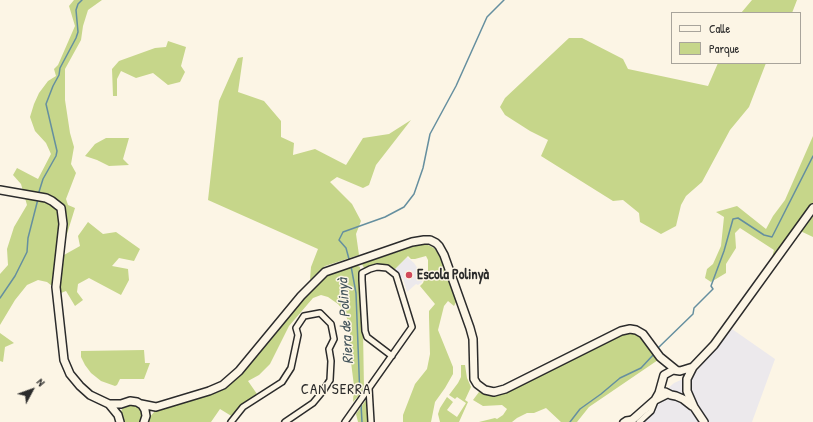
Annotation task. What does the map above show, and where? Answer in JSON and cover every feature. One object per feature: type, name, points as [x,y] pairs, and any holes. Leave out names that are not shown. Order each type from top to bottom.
[{"type":"main road","points":[[0,190],[46,198],[52,200],[61,208],[62,224],[56,288],[64,360],[70,374],[80,386],[90,395],[109,404],[134,401],[156,407],[216,389],[230,381],[240,371],[305,292],[325,272],[421,240],[433,241],[439,246],[444,255],[473,339],[474,379],[477,384],[485,390],[494,392],[505,389],[625,330],[636,330],[640,332],[650,342],[660,357],[684,374],[687,380]]},
{"type":"main road","points":[[704,422],[687,394],[687,380],[693,367],[714,345],[813,208]]},
{"type":"main road","points":[[655,400],[664,375],[660,357]]},
{"type":"main road","points":[[664,375],[670,371],[678,371],[693,367]]},
{"type":"main road","points":[[662,384],[667,394]]},
{"type":"main road","points":[[676,396],[683,392],[686,388]]},
{"type":"main road","points":[[634,421],[655,400],[667,394],[683,399],[694,407]]},
{"type":"main road","points":[[120,420],[120,408],[124,403]]},
{"type":"main road","points":[[109,404],[120,420]]},
{"type":"main road","points":[[141,404],[145,410],[145,419]]},
{"type":"main road","points":[[145,419],[156,407]]},
{"type":"street","points":[[345,422],[392,356],[412,327],[396,275],[387,268],[377,267],[362,273],[365,331],[367,337],[392,356]]},
{"type":"street","points":[[231,422],[243,407],[282,382],[292,368],[298,335],[296,328],[304,316],[320,313],[331,324],[334,339],[329,349],[331,360],[330,380],[313,403],[285,422]]},
{"type":"street","points":[[369,388],[371,422]]},
{"type":"street","points":[[623,422],[626,420],[634,421]]},
{"type":"shaded area","name":"Escola Polinyà","points":[[407,257],[414,263],[420,272],[422,282],[418,285],[416,284],[407,292],[403,278],[400,278],[394,270]]},
{"type":"shaded area","points":[[732,329],[775,359],[752,422],[631,422],[674,383],[694,374]]},
{"type":"green space","points":[[74,0],[102,0],[88,10],[83,26],[81,40],[65,69],[65,100],[70,133],[74,147],[71,164],[76,173],[66,199],[68,205],[75,208],[63,250],[64,255],[80,246],[78,236],[88,222],[103,234],[116,232],[140,249],[134,261],[119,258],[112,266],[128,269],[129,280],[121,295],[89,278],[78,284],[77,292],[83,300],[75,306],[66,291],[61,293],[47,282],[38,280],[27,285],[15,300],[0,325],[0,274],[8,265],[7,249],[14,227],[27,205],[21,184],[13,175],[17,168],[38,179],[51,154],[46,143],[35,131],[30,117],[39,93],[48,81],[56,76],[54,69],[58,65],[75,26],[69,6]]},
{"type":"green space","points":[[752,0],[797,0],[792,12],[742,12]]},
{"type":"green space","points":[[569,38],[582,38],[623,59],[628,69],[708,86],[718,64],[766,64],[749,107],[730,130],[702,182],[686,196],[681,205],[676,226],[661,234],[640,222],[639,213],[623,200],[613,201],[541,156],[548,140],[530,131],[505,115],[500,107],[505,98]]},
{"type":"green space","points":[[168,41],[186,47],[181,66],[185,72],[180,82],[168,85],[153,73],[136,78],[121,71],[117,79],[117,96],[113,96],[112,69],[119,61],[155,48],[166,47]]},
{"type":"green space","points":[[243,57],[238,92],[264,101],[281,121],[281,137],[294,143],[293,155],[315,149],[346,165],[363,138],[389,134],[411,120],[376,165],[369,185],[363,188],[337,177],[330,182],[352,204],[361,221],[356,234],[359,255],[325,266],[310,280],[311,267],[318,249],[208,200],[219,101],[238,58]]},
{"type":"green space","points":[[813,136],[813,237],[794,228],[771,261],[774,250],[740,228],[735,233],[736,248],[726,264],[726,273],[711,282],[705,278],[707,269],[713,264],[721,246],[724,217],[716,212],[737,206],[766,229],[773,216],[785,200]]},
{"type":"green space","points":[[106,138],[129,138],[123,159],[129,165],[109,166],[85,156],[95,144]]},
{"type":"green space","points":[[421,244],[434,248],[441,257],[457,300],[454,306],[448,301],[444,306],[438,330],[453,367],[453,374],[435,402],[431,422],[403,422],[403,415],[415,384],[427,369],[430,354],[429,311],[435,304],[420,286],[423,283],[428,270],[428,260],[426,256],[411,259],[408,256],[394,270],[384,265],[375,265],[364,268],[362,264]]},
{"type":"green space","points":[[356,265],[360,267],[364,389],[353,402],[354,386],[349,346],[351,323],[348,321],[344,311],[338,304],[328,297],[321,295],[313,298],[289,326],[270,364],[259,375],[248,381],[257,394],[242,405],[233,417],[220,409],[211,422],[149,422],[149,418],[155,411],[220,391],[231,382],[321,278],[333,272]]},
{"type":"green space","points":[[0,333],[14,343],[5,347],[3,362],[0,361]]},
{"type":"green space","points":[[632,333],[639,336],[658,360],[589,407],[577,422],[561,422],[546,408],[534,413],[527,413],[512,422],[479,422],[495,418],[497,419],[503,415],[507,409],[502,405],[483,406],[473,400],[479,392],[496,396],[505,393],[596,346],[623,334]]},
{"type":"green space","points":[[144,350],[145,363],[150,363],[144,379],[120,379],[115,386],[101,381],[91,373],[81,357],[81,351]]},
{"type":"green space","points":[[461,365],[465,365],[467,378],[471,387],[465,400],[468,402],[459,422],[440,422],[438,414],[447,397],[453,402],[447,410],[457,417],[466,403],[457,397],[455,399],[449,395],[461,377]]},
{"type":"green space","points":[[366,400],[368,422],[358,422],[356,414]]},
{"type":"green space","points":[[131,403],[140,406],[143,414],[141,422],[123,422],[120,415],[122,409]]},
{"type":"waterway","points":[[38,195],[43,179],[56,156],[57,151],[46,104],[59,75],[60,68],[76,38],[78,32],[76,10],[78,4],[82,0]]},
{"type":"waterway","points":[[349,259],[346,248],[339,240],[343,232],[385,217],[404,207],[414,194],[423,168],[430,134],[456,86],[487,17],[504,0]]},
{"type":"waterway","points":[[658,348],[693,314],[694,308],[713,289],[711,286],[724,251],[733,219],[738,218],[764,235],[772,237],[813,156]]},
{"type":"waterway","points":[[0,298],[15,276],[27,252],[28,238],[38,199]]},
{"type":"waterway","name":"Riera de Polinyà","points":[[351,266],[356,293],[360,398]]},
{"type":"waterway","points":[[570,422],[580,409],[620,378],[641,368],[654,354]]},
{"type":"waterway","name":"Riera de Polinyà","points":[[361,404],[362,422]]},
{"type":"place","name":"Escola Polinyà","points":[[409,275]]},
{"type":"district","name":"CAN SERRA","points":[[336,390]]}]
